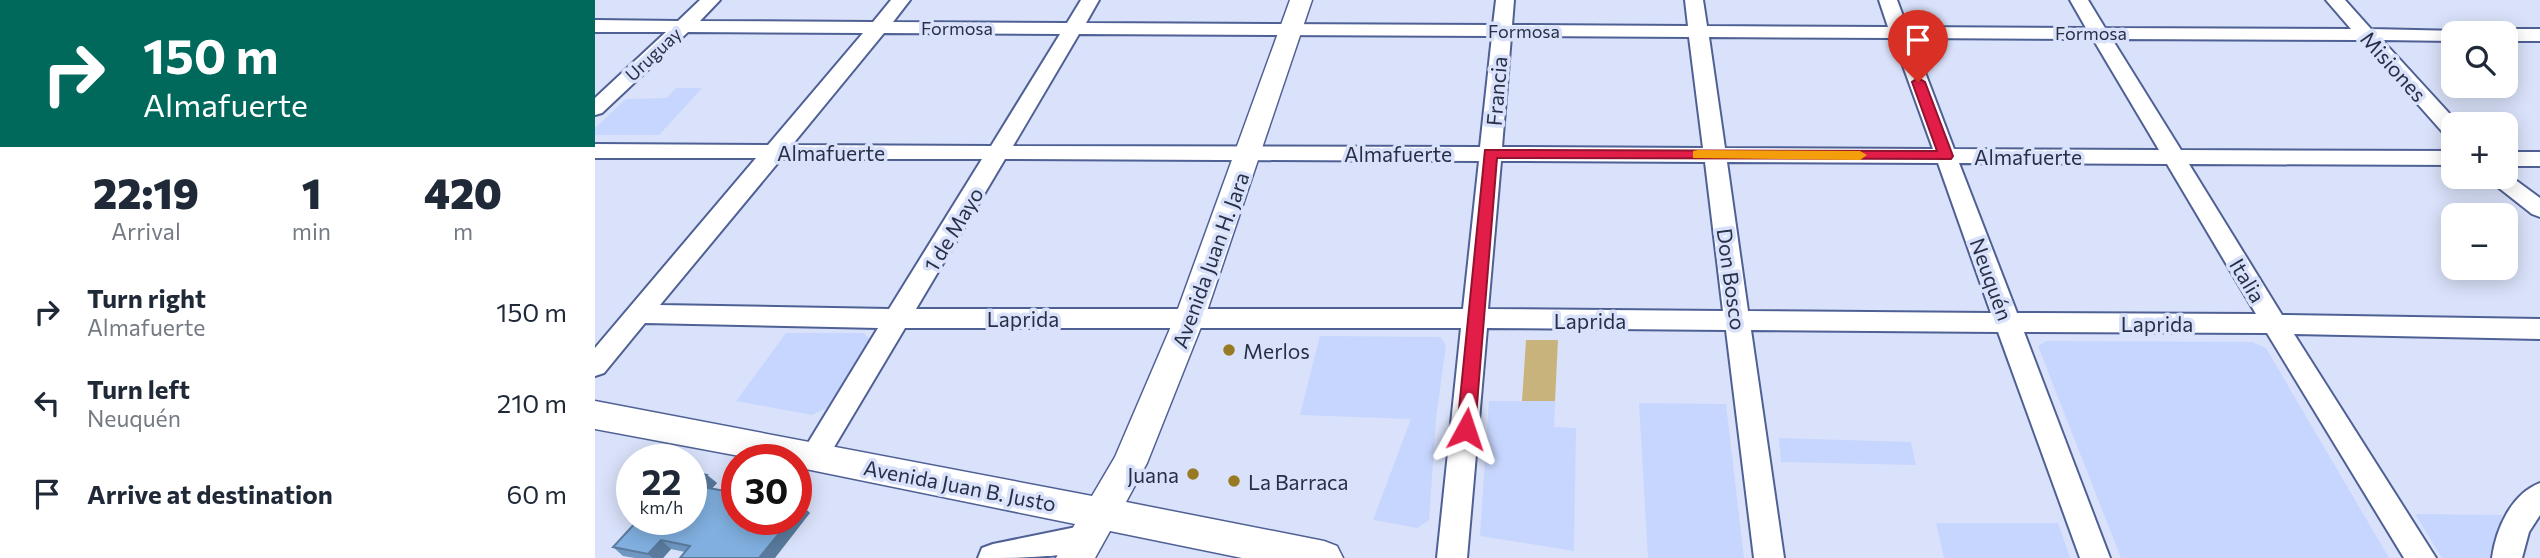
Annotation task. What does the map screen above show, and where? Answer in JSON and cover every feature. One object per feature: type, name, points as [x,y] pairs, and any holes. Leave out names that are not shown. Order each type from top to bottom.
[{"type":"main road","name":"Avenida Juan H. Jara","points":[[1087,536],[1130,463],[1190,317],[1301,0]]},
{"type":"main road","name":"Avenida Juan B. Justo","points":[[595,415],[814,456],[1087,536],[1324,558]]},
{"type":"street","name":"Uruguay","points":[[595,109],[711,0]]},
{"type":"street","points":[[595,366],[901,0]]},
{"type":"street","name":"1 de Mayo","points":[[814,456],[1090,0]]},
{"type":"street","name":"Francia","points":[[1453,558],[1505,0]]},
{"type":"street","name":"Don Bosco","points":[[1694,0],[1769,558]]},
{"type":"street","name":"Neuquén","points":[[1888,0],[2095,558]]},
{"type":"street","name":"Italia","points":[[2079,0],[2275,324],[2421,558]]},
{"type":"street","name":"Misiones","points":[[2335,0],[2441,118]]},
{"type":"street","name":"Formosa","points":[[595,26],[2441,35]]},
{"type":"street","points":[[2518,35],[2540,35]]},
{"type":"street","name":"Almafuerte","points":[[595,151],[2441,158]]},
{"type":"street","points":[[2518,159],[2540,159]]},
{"type":"street","points":[[2512,189],[2540,209]]},
{"type":"street","name":"Laprida","points":[[640,314],[899,319],[1190,317],[1737,320],[2540,329]]},
{"type":"street","points":[[2507,558],[2508,547],[2518,522],[2540,496]]},
{"type":"street","points":[[993,558],[1087,536]]},
{"type":"shaded area","points":[[676,88],[702,88],[659,135],[595,135],[595,128],[626,99],[667,98]]},
{"type":"shaded area","points":[[786,333],[864,333],[870,340],[827,408],[812,415],[736,401]]},
{"type":"shaded area","points":[[1320,336],[1440,337],[1446,345],[1436,419],[1429,520],[1417,528],[1373,520],[1411,419],[1300,415]]},
{"type":"shaded area","points":[[1526,340],[1558,340],[1555,401],[1522,401]]},
{"type":"shaded area","points":[[2046,341],[2252,342],[2266,348],[2389,558],[2121,558],[2038,346]]},
{"type":"shaded area","points":[[1489,401],[1555,401],[1554,427],[1576,428],[1574,551],[1480,536]]},
{"type":"shaded area","points":[[1639,403],[1726,404],[1744,558],[1648,558]]},
{"type":"shaded area","points":[[1779,438],[1911,442],[1916,465],[1781,462]]},
{"type":"shaded area","points":[[2415,514],[2503,515],[2492,558],[2442,558]]},
{"type":"shaded area","points":[[1936,523],[2058,523],[2070,558],[1944,558]]},
{"type":"building","points":[[707,488],[721,490],[721,535],[778,535],[759,558],[680,558],[690,546],[661,540],[648,554],[613,547],[624,535],[707,535]]},
{"type":"slow traffic","points":[[1698,154],[1860,155]]},
{"type":"place","name":"Merlos","points":[[1229,350]]},
{"type":"place","name":"Juana","points":[[1193,474]]},
{"type":"place","name":"La Barraca","points":[[1234,481]]},
{"type":"route","points":[[1466,429],[1490,153],[1946,156],[1918,82]]}]
